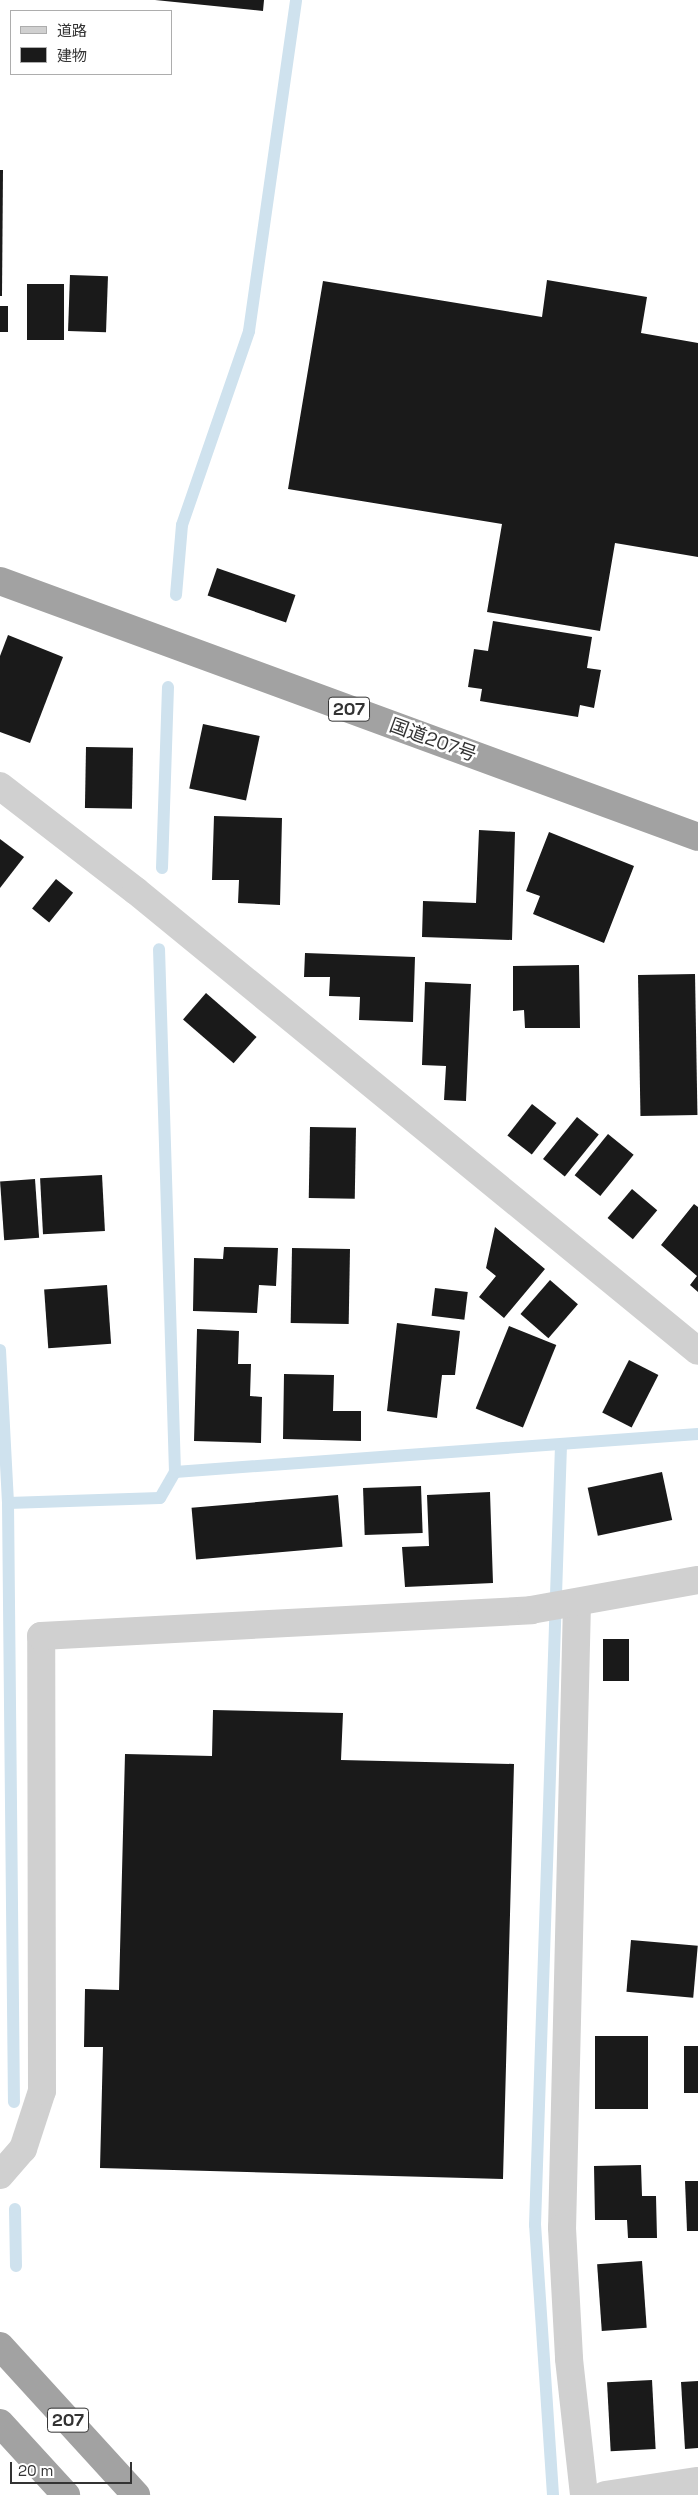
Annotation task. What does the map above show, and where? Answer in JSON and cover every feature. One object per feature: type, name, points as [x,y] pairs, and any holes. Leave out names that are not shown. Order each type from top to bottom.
[{"type":"highway","name":"国道207号","points":[[0,581],[698,838]]},
{"type":"highway","name":"207","points":[[0,2346],[136,2495]]},
{"type":"highway","name":"207","points":[[0,2423],[66,2495]]},
{"type":"street","points":[[0,786],[136,891],[698,1351]]},
{"type":"street","points":[[0,2175],[23,2149],[42,2091],[41,1636],[531,1610],[577,1604],[698,1580]]},
{"type":"street","points":[[577,1604],[562,2228],[569,2359],[584,2495]]},
{"type":"street","points":[[605,2495],[698,2481]]},
{"type":"building","points":[[155,0],[264,0],[263,11]]},
{"type":"building","points":[[0,170],[3,170],[2,296],[0,296]]},
{"type":"building","points":[[70,275],[108,276],[106,332],[68,331]]},
{"type":"building","points":[[547,280],[647,297],[641,333],[698,343],[698,557],[615,543],[600,631],[487,612],[502,524],[288,489],[323,281],[542,317]]},
{"type":"building","points":[[27,284],[64,284],[64,340],[27,340]]},
{"type":"building","points":[[0,306],[8,306],[8,332],[0,332]]},
{"type":"building","points":[[217,568],[295,595],[286,622],[208,595]]},
{"type":"building","points":[[493,621],[592,637],[587,668],[601,670],[594,708],[580,705],[578,717],[480,701],[482,689],[468,687],[474,649],[488,651]]},
{"type":"building","points":[[8,635],[63,657],[30,743],[0,732],[0,656]]},
{"type":"building","points":[[203,724],[260,736],[246,801],[189,789]]},
{"type":"building","points":[[86,747],[133,748],[132,809],[85,808]]},
{"type":"building","points":[[214,816],[282,818],[280,905],[238,903],[239,880],[212,880]]},
{"type":"building","points":[[479,830],[515,832],[512,940],[422,937],[423,901],[476,903]]},
{"type":"building","points":[[549,832],[634,866],[604,943],[533,914],[540,896],[526,891]]},
{"type":"building","points":[[0,839],[24,857],[0,888]]},
{"type":"building","points":[[56,879],[73,893],[49,922],[32,909]]},
{"type":"building","points":[[305,953],[415,957],[413,1022],[359,1020],[360,997],[329,996],[330,977],[304,977]]},
{"type":"building","points":[[579,965],[580,1028],[525,1028],[524,1010],[513,1011],[513,966]]},
{"type":"building","points":[[695,974],[697,1115],[640,1116],[638,975]]},
{"type":"building","points":[[425,982],[471,984],[466,1101],[444,1100],[446,1066],[422,1065]]},
{"type":"building","points":[[206,993],[257,1037],[234,1063],[183,1019]]},
{"type":"building","points":[[532,1104],[556,1123],[532,1155],[507,1136]]},
{"type":"building","points":[[577,1117],[599,1135],[565,1177],[543,1159]]},
{"type":"building","points":[[310,1127],[356,1128],[355,1199],[309,1198]]},
{"type":"building","points":[[608,1134],[634,1155],[600,1196],[575,1175]]},
{"type":"building","points":[[102,1175],[105,1231],[43,1234],[40,1178]]},
{"type":"building","points":[[35,1179],[39,1238],[4,1240],[0,1181]]},
{"type":"building","points":[[632,1189],[657,1210],[633,1239],[608,1218]]},
{"type":"building","points":[[694,1204],[698,1207],[698,1292],[690,1285],[697,1276],[661,1245]]},
{"type":"building","points":[[495,1227],[545,1269],[504,1318],[479,1297],[496,1276],[486,1268]]},
{"type":"building","points":[[224,1247],[278,1248],[276,1286],[259,1285],[257,1313],[193,1311],[194,1258],[223,1259]]},
{"type":"building","points":[[292,1248],[350,1249],[349,1324],[291,1323]]},
{"type":"building","points":[[550,1280],[578,1304],[548,1338],[520,1314]]},
{"type":"building","points":[[107,1285],[111,1344],[48,1348],[44,1289]]},
{"type":"building","points":[[435,1288],[468,1292],[464,1320],[432,1316]]},
{"type":"building","points":[[397,1323],[460,1331],[455,1375],[442,1375],[437,1418],[387,1411]]},
{"type":"building","points":[[509,1326],[556,1345],[523,1428],[476,1409]]},
{"type":"building","points":[[197,1329],[239,1331],[238,1364],[251,1364],[250,1396],[262,1397],[261,1443],[194,1441]]},
{"type":"building","points":[[629,1360],[658,1375],[632,1428],[602,1413]]},
{"type":"building","points":[[284,1374],[334,1375],[333,1411],[361,1411],[361,1441],[283,1439]]},
{"type":"building","points":[[662,1472],[672,1520],[598,1536],[588,1488]]},
{"type":"building","points":[[421,1486],[423,1533],[365,1535],[363,1488]]},
{"type":"building","points":[[490,1492],[493,1583],[405,1587],[402,1547],[429,1546],[427,1495]]},
{"type":"building","points":[[338,1495],[343,1547],[196,1560],[192,1508]]},
{"type":"building","points":[[603,1639],[629,1639],[629,1681],[603,1681]]},
{"type":"building","points":[[213,1710],[343,1713],[341,1760],[514,1764],[503,2179],[100,2168],[103,2047],[84,2047],[85,1989],[119,1990],[125,1754],[212,1756]]},
{"type":"building","points":[[631,1940],[698,1946],[693,1998],[626,1992]]},
{"type":"building","points":[[595,2036],[648,2036],[648,2109],[595,2109]]},
{"type":"building","points":[[684,2046],[698,2046],[698,2093],[684,2093]]},
{"type":"building","points":[[641,2165],[642,2196],[656,2196],[657,2238],[628,2238],[627,2220],[595,2220],[594,2166]]},
{"type":"building","points":[[685,2181],[698,2181],[698,2231],[687,2231]]},
{"type":"building","points":[[642,2261],[647,2328],[602,2331],[597,2264]]},
{"type":"building","points":[[652,2380],[656,2449],[611,2451],[607,2382]]},
{"type":"building","points":[[698,2381],[698,2448],[685,2449],[681,2382]]},
{"type":"waterway","points":[[176,595],[182,525],[249,331],[296,0]]},
{"type":"waterway","points":[[162,868],[168,687]]},
{"type":"waterway","points":[[8,1503],[160,1498],[175,1472],[159,949]]},
{"type":"waterway","points":[[0,1350],[8,1503],[14,2102]]},
{"type":"waterway","points":[[175,1472],[698,1434]]},
{"type":"waterway","points":[[553,2495],[535,2225],[561,1444]]},
{"type":"waterway","points":[[15,2209],[16,2266]]}]
